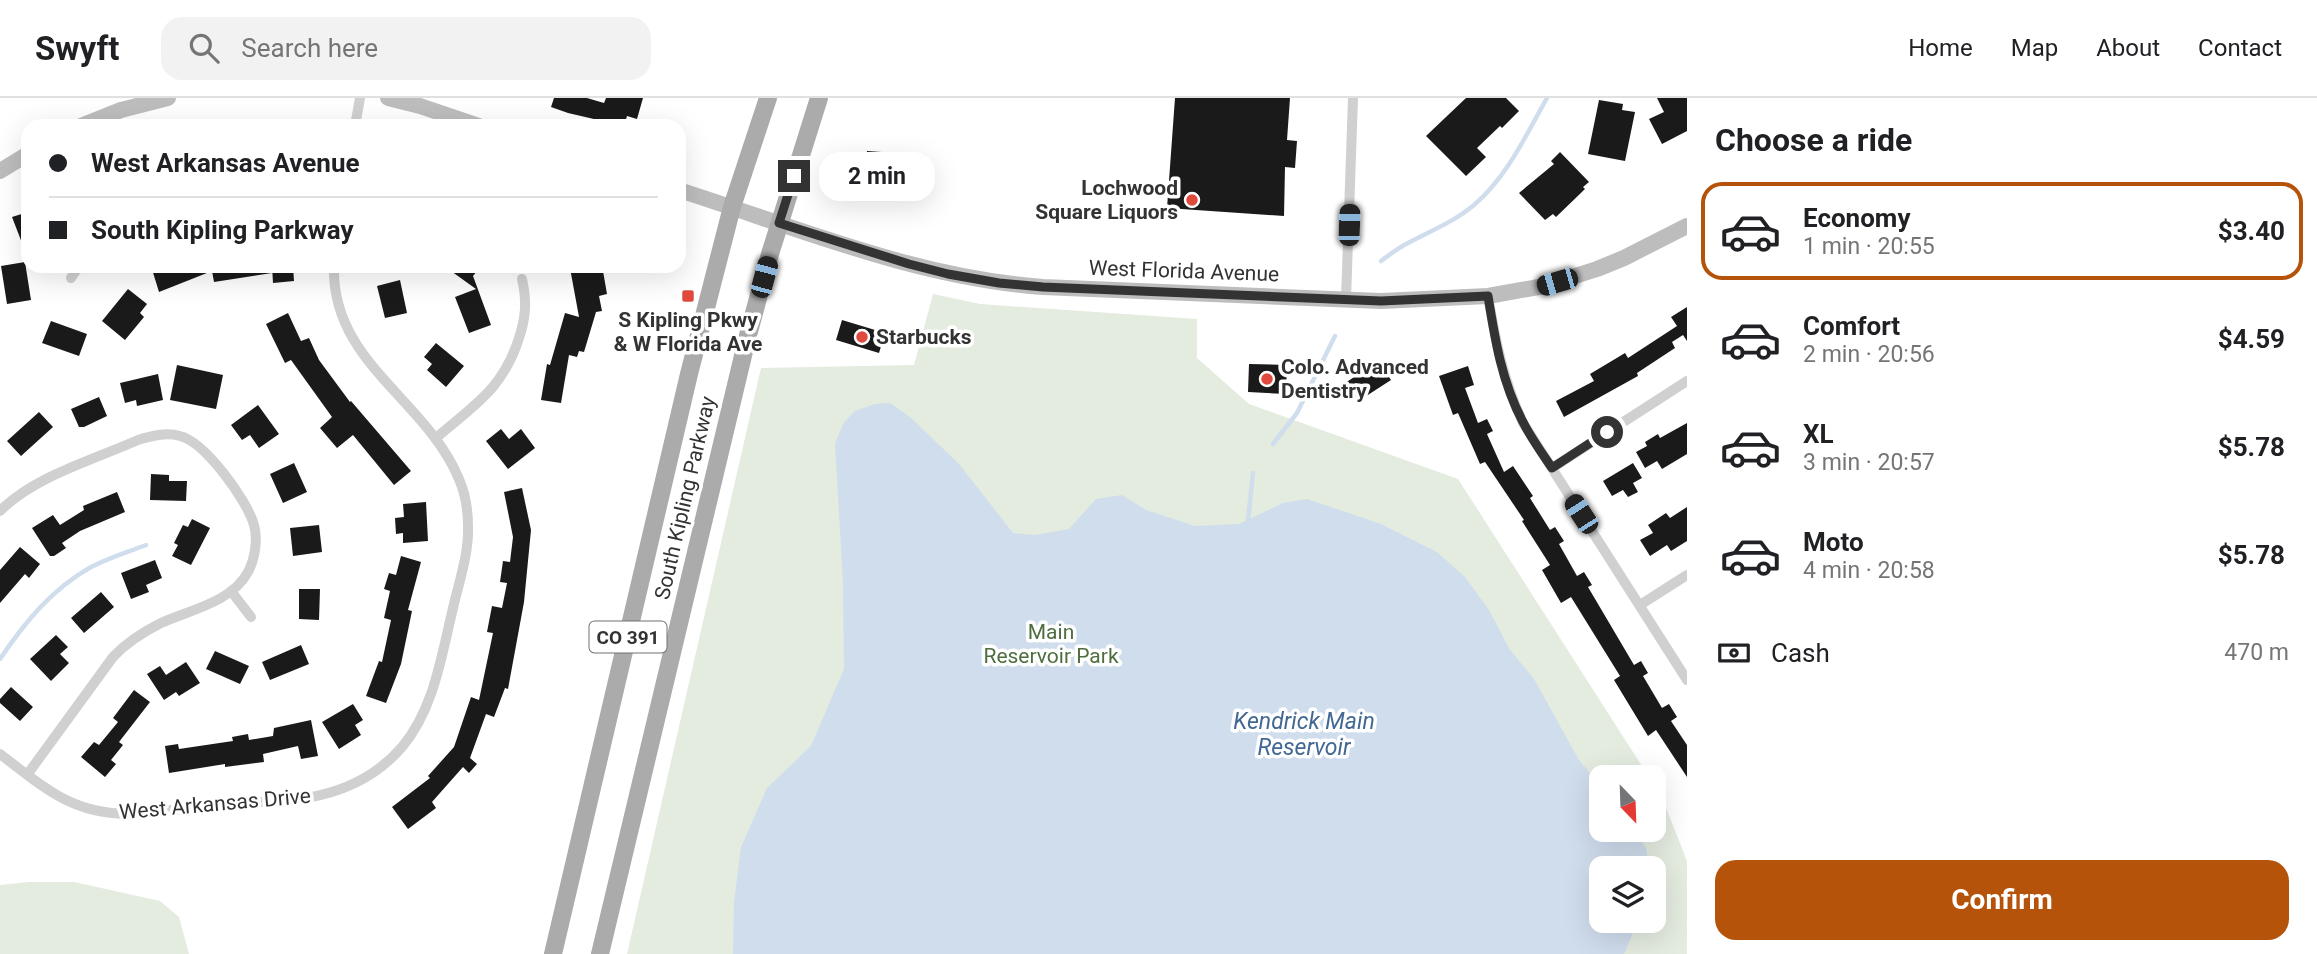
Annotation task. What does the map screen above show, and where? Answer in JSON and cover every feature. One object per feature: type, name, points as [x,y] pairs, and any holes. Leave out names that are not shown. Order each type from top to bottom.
[{"type":"main road","name":"South Kipling Parkway","points":[[553,954],[686,386],[732,207],[768,98]]},
{"type":"main road","name":"South Kipling Parkway","points":[[600,954],[751,326],[779,223],[819,98]]},
{"type":"street","points":[[98,119],[121,110],[168,98]]},
{"type":"street","points":[[356,119],[360,98]]},
{"type":"street","points":[[388,98],[421,102],[462,119]]},
{"type":"street","points":[[1346,299],[1353,98]]},
{"type":"street","points":[[0,171],[21,158]]},
{"type":"street","name":"West Florida Avenue","points":[[686,192],[909,264],[999,283],[1346,299],[1417,301],[1488,296],[1544,286],[1624,258],[1687,226]]},
{"type":"street","points":[[71,278],[74,273]]},
{"type":"street","name":"West Arkansas Drive","points":[[0,754],[27,775],[77,806],[97,812],[126,814],[318,796],[350,785],[383,765],[410,737],[428,702],[466,555],[468,525],[461,484],[453,464],[436,438],[351,338],[337,307],[334,273]]},
{"type":"street","points":[[436,438],[488,393],[500,380],[513,358],[526,314],[526,295],[522,279]]},
{"type":"street","points":[[1488,296],[1499,359],[1509,392],[1523,423],[1687,680]]},
{"type":"street","points":[[1552,468],[1687,381]]},
{"type":"street","points":[[0,511],[19,494],[43,481],[138,440],[162,434],[181,436],[201,447],[245,505],[254,524],[255,545],[248,572],[231,591],[127,643],[113,657],[27,775]]},
{"type":"street","points":[[0,492],[9,502]]},
{"type":"street","points":[[1640,605],[1687,575]]},
{"type":"street","points":[[231,591],[251,617]]},
{"type":"green space","name":"Kendrick Main Reservoir","points":[[933,294],[980,304],[1197,319],[1197,358],[1249,404],[1458,479],[1641,765],[1589,765],[1589,842],[1666,842],[1666,808],[1687,861],[1687,954],[627,954],[761,368],[914,365]]},
{"type":"green space","points":[[74,882],[160,901],[179,917],[189,954],[0,954],[0,885]]},
{"type":"water","name":"Kendrick Main Reservoir","points":[[890,403],[910,417],[959,464],[1013,533],[1035,535],[1069,529],[1096,499],[1122,495],[1146,510],[1195,526],[1239,524],[1283,503],[1307,499],[1381,524],[1437,552],[1465,577],[1489,610],[1510,650],[1534,679],[1579,760],[1589,772],[1589,842],[1642,842],[1646,848],[1647,856],[1589,856],[1589,933],[1633,933],[1624,954],[733,954],[734,902],[741,847],[767,788],[811,746],[844,669],[843,582],[835,444],[844,422],[855,411],[875,404]]},
{"type":"building","points":[[554,98],[587,98],[604,103],[606,98],[643,98],[637,119],[627,116],[626,119],[594,119],[551,107]]},
{"type":"building","points":[[1175,98],[1290,98],[1287,140],[1297,141],[1295,168],[1285,167],[1284,216],[1167,208]]},
{"type":"building","points":[[1466,98],[1506,98],[1519,111],[1477,148],[1486,157],[1466,176],[1426,136]]},
{"type":"building","points":[[1657,98],[1687,98],[1687,131],[1662,144],[1649,119],[1664,112]]},
{"type":"building","points":[[1599,100],[1623,104],[1622,110],[1635,112],[1625,161],[1588,154]]},
{"type":"building","points":[[867,151],[925,155],[923,176],[866,172]]},
{"type":"building","points":[[1560,152],[1589,182],[1556,217],[1553,214],[1545,220],[1519,193],[1554,164],[1551,161]]},
{"type":"building","points":[[21,214],[21,240],[12,217]]},
{"type":"building","points":[[21,263],[21,273],[27,273],[31,300],[7,304],[1,266]]},
{"type":"building","points":[[153,273],[207,273],[159,292]]},
{"type":"building","points":[[212,273],[272,273],[214,282]]},
{"type":"building","points":[[272,273],[293,273],[294,281],[273,283]]},
{"type":"building","points":[[454,273],[475,273],[473,276],[491,325],[469,333],[455,297],[476,289]]},
{"type":"building","points":[[571,273],[603,273],[607,294],[599,296],[602,311],[596,312],[584,352],[579,351],[577,357],[569,355],[561,403],[541,400],[547,364],[550,365],[565,313],[579,317]]},
{"type":"building","points":[[400,280],[407,313],[385,318],[377,286]]},
{"type":"building","points":[[128,289],[147,304],[140,313],[144,317],[125,340],[102,321]]},
{"type":"building","points":[[1687,307],[1687,341],[1683,335],[1672,342],[1675,348],[1637,373],[1638,376],[1564,417],[1556,401],[1594,381],[1590,374],[1625,353],[1628,358],[1677,326],[1671,317]]},
{"type":"building","points":[[288,313],[301,341],[309,338],[319,360],[350,402],[411,471],[394,485],[353,435],[337,448],[320,428],[332,417],[291,360],[285,363],[266,324]]},
{"type":"building","points":[[842,320],[885,333],[879,353],[836,340]]},
{"type":"building","points":[[51,321],[87,334],[79,356],[42,343]]},
{"type":"building","points":[[436,343],[464,366],[446,387],[427,370],[432,364],[424,357]]},
{"type":"building","points":[[1379,361],[1391,380],[1357,402],[1345,383]]},
{"type":"building","name":"Colo. Advanced Dentistry","points":[[1249,364],[1287,365],[1286,394],[1248,392]]},
{"type":"building","points":[[177,365],[223,375],[216,409],[170,400]]},
{"type":"building","points":[[1468,366],[1474,385],[1465,388],[1478,423],[1487,419],[1493,431],[1487,434],[1504,472],[1513,466],[1533,496],[1530,498],[1550,530],[1555,527],[1564,541],[1559,544],[1577,576],[1584,572],[1592,585],[1588,587],[1634,665],[1641,661],[1648,673],[1643,676],[1662,708],[1669,704],[1677,717],[1671,721],[1687,745],[1687,777],[1656,730],[1648,736],[1614,680],[1620,676],[1571,597],[1561,603],[1542,570],[1550,565],[1485,462],[1480,464],[1458,413],[1453,415],[1439,376]]},
{"type":"building","points":[[158,374],[163,400],[137,406],[136,400],[125,403],[120,383]]},
{"type":"building","points":[[99,397],[107,416],[79,427],[71,409]]},
{"type":"building","points":[[258,405],[279,434],[259,448],[250,435],[242,440],[231,425]]},
{"type":"building","points":[[39,412],[53,427],[21,456],[7,441]]},
{"type":"building","points":[[1687,423],[1687,454],[1662,469],[1657,461],[1645,468],[1636,452],[1647,446],[1645,442],[1658,434],[1660,438]]},
{"type":"building","points":[[501,429],[509,439],[521,429],[535,448],[508,469],[486,441]]},
{"type":"building","points":[[294,463],[307,492],[283,503],[270,474]]},
{"type":"building","points":[[1633,463],[1642,478],[1633,483],[1638,492],[1628,497],[1623,490],[1612,496],[1603,481]]},
{"type":"building","points":[[151,474],[169,475],[169,481],[187,481],[186,501],[150,500]]},
{"type":"building","points":[[522,488],[531,530],[524,602],[508,689],[505,688],[494,717],[486,714],[470,758],[477,764],[469,773],[463,767],[432,802],[436,808],[408,829],[392,807],[430,778],[428,776],[454,747],[471,697],[479,700],[493,633],[487,632],[492,606],[502,608],[507,583],[500,582],[503,561],[510,562],[513,537],[504,492]]},
{"type":"building","points":[[117,492],[125,512],[80,531],[62,543],[66,548],[50,556],[32,528],[53,515],[60,525],[84,510],[83,506]]},
{"type":"building","points":[[426,502],[428,541],[403,543],[403,533],[396,534],[395,518],[404,517],[403,504]]},
{"type":"building","points":[[1687,507],[1687,541],[1671,551],[1667,545],[1650,556],[1640,540],[1653,533],[1648,525],[1666,513],[1670,518]]},
{"type":"building","points":[[192,519],[210,528],[191,565],[172,556],[178,545],[174,543],[183,525],[188,527]]},
{"type":"building","points":[[319,525],[322,552],[293,556],[290,528]]},
{"type":"building","points":[[20,547],[40,564],[29,578],[25,574],[0,603],[0,570]]},
{"type":"building","points":[[401,556],[421,562],[408,610],[412,611],[401,664],[386,703],[366,696],[379,661],[382,662],[391,620],[384,618],[390,591],[384,589],[389,573],[396,575]]},
{"type":"building","points":[[155,560],[162,578],[146,585],[149,592],[131,599],[121,573]]},
{"type":"building","points":[[299,589],[320,589],[319,620],[299,619]]},
{"type":"building","points":[[101,592],[114,607],[84,633],[71,618]]},
{"type":"building","points":[[56,635],[68,647],[60,654],[69,663],[51,681],[30,659]]},
{"type":"building","points":[[301,645],[309,664],[270,680],[262,662]]},
{"type":"building","points":[[215,651],[249,666],[240,684],[206,669]]},
{"type":"building","points":[[186,662],[200,683],[179,696],[176,692],[164,700],[147,674],[160,666],[166,675]]},
{"type":"building","points":[[11,687],[33,707],[20,721],[0,703],[0,699]]},
{"type":"building","points":[[134,690],[150,702],[119,742],[123,745],[111,760],[116,764],[105,777],[81,757],[94,742],[99,745],[118,722],[113,718]]},
{"type":"building","points":[[353,704],[363,720],[355,725],[361,735],[339,749],[322,722]]},
{"type":"building","points":[[311,720],[318,756],[301,759],[298,746],[263,754],[264,762],[225,767],[225,764],[169,773],[165,746],[178,744],[179,749],[233,741],[232,737],[248,734],[249,740],[273,736],[274,728]]},
{"type":"waterway","points":[[1381,261],[1404,245],[1458,216],[1486,194],[1515,155],[1547,98]]},
{"type":"waterway","points":[[1273,444],[1297,413],[1335,336]]},
{"type":"waterway","points":[[1248,520],[1253,473]]},
{"type":"waterway","points":[[0,659],[29,619],[64,585],[98,564],[146,545]]},
{"type":"place","name":"Lochwood Square Liquors","points":[[1192,200]]},
{"type":"place","name":"S Kipling Pkwy & W Florida Ave","points":[[688,296]]},
{"type":"place","name":"Starbucks","points":[[862,337]]},
{"type":"place","name":"Colo. Advanced Dentistry","points":[[1267,379]]},
{"type":"route","points":[[794,176],[779,223],[900,261],[972,279],[1043,287],[1381,301],[1488,296],[1499,359],[1509,392],[1523,423],[1552,468],[1607,432]]},
{"type":"park label","name":"Main Reservoir Park","points":[[1051,644]]}]
